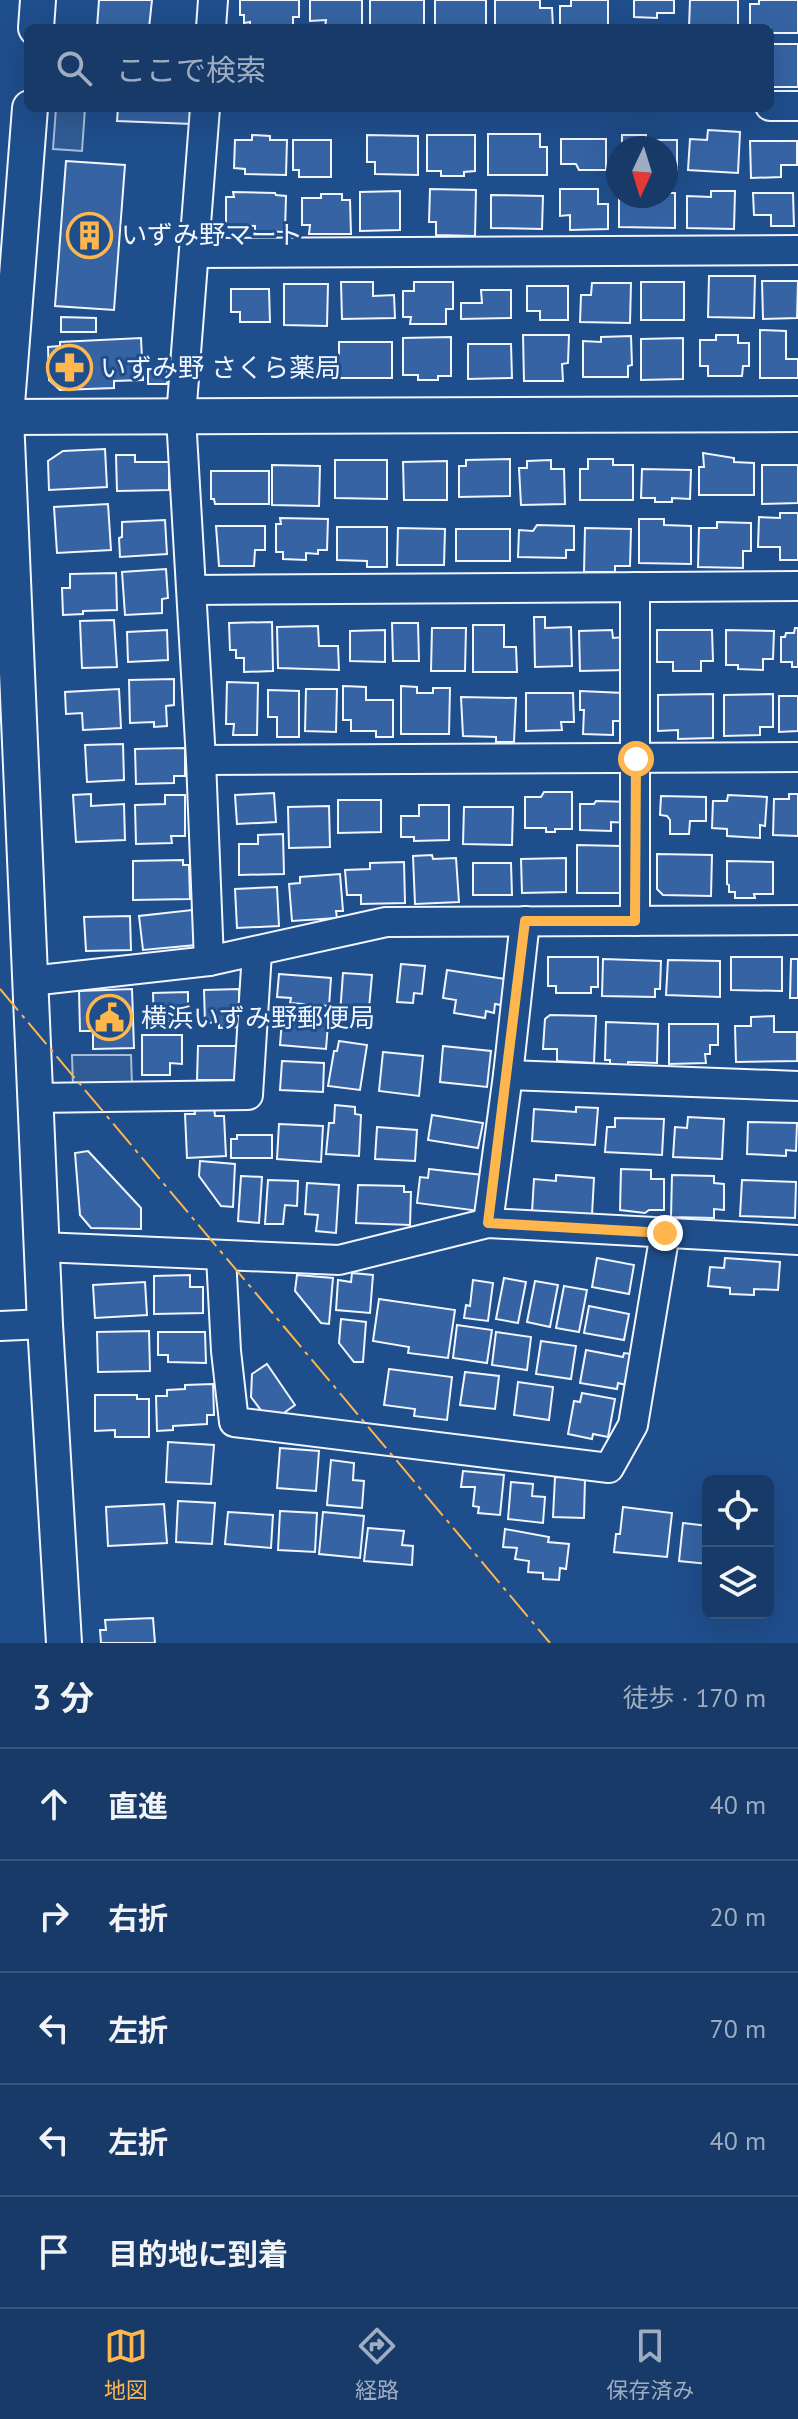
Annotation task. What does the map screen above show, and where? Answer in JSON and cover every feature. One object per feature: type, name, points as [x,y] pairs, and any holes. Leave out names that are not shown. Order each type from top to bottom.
[{"type":"street","points":[[36,24],[38,0]]},
{"type":"street","points":[[211,24],[213,0]]},
{"type":"street","points":[[774,106],[798,106]]},
{"type":"street","points":[[30,112],[6,417],[45,1324],[64,1643]]},
{"type":"street","points":[[205,112],[181,417],[209,961]]},
{"type":"street","points":[[194,253],[798,250]]},
{"type":"street","points":[[6,417],[798,414]]},
{"type":"street","points":[[192,590],[798,586]]},
{"type":"street","points":[[635,587],[635,921]]},
{"type":"street","points":[[201,760],[798,757]]},
{"type":"street","points":[[31,981],[209,961],[386,922],[798,920]]},
{"type":"street","points":[[488,1223],[525,921]]},
{"type":"street","points":[[35,1098],[248,1095],[257,952]]},
{"type":"street","points":[[508,1075],[798,1086]]},
{"type":"street","points":[[42,1247],[339,1260],[488,1223],[798,1240]]},
{"type":"street","points":[[221,1256],[226,1351],[234,1422],[609,1468],[633,1425],[665,1233]]},
{"type":"street","points":[[0,1326],[45,1324]]},
{"type":"shaded area","points":[[56,112],[85,112],[82,151],[53,149]]},
{"type":"shaded area","points":[[72,1055],[131,1055],[132,1086],[73,1087]]},
{"type":"building","points":[[99,0],[152,0],[149,24],[97,24]]},
{"type":"building","points":[[240,0],[299,0],[299,17],[293,17],[293,24],[244,23],[244,15],[240,15]]},
{"type":"building","points":[[310,0],[362,0],[362,24],[310,21]]},
{"type":"building","points":[[370,0],[424,0],[424,24],[370,24]]},
{"type":"building","points":[[435,0],[486,0],[486,24],[435,24]]},
{"type":"building","points":[[495,0],[540,0],[540,8],[552,8],[553,24],[495,24]]},
{"type":"building","points":[[571,0],[608,0],[608,24],[560,24],[560,6],[571,6]]},
{"type":"building","points":[[634,0],[674,0],[674,13],[657,13],[657,18],[634,17]]},
{"type":"building","points":[[690,0],[738,0],[738,24],[689,24]]},
{"type":"building","points":[[759,0],[798,0],[798,33],[774,33],[774,24],[750,24],[750,4],[759,4]]},
{"type":"building","points":[[774,44],[798,44],[798,87],[774,87]]},
{"type":"building","points":[[118,112],[193,112],[192,124],[117,121]]},
{"type":"building","points":[[708,130],[740,132],[738,173],[688,170],[690,139],[707,140]]},
{"type":"building","points":[[488,134],[540,134],[540,147],[547,147],[547,175],[488,175]]},
{"type":"building","points":[[252,135],[270,136],[270,140],[287,140],[286,175],[245,174],[245,169],[234,168],[235,140],[252,140]]},
{"type":"building","points":[[367,135],[418,136],[418,175],[375,174],[375,162],[367,162]]},
{"type":"building","points":[[427,135],[475,135],[475,171],[464,172],[464,176],[441,176],[441,171],[427,171]]},
{"type":"building","points":[[561,139],[606,139],[606,170],[579,170],[576,164],[561,164]]},
{"type":"building","points":[[293,140],[331,140],[331,177],[299,177],[299,170],[293,170]]},
{"type":"building","points":[[750,141],[797,141],[797,165],[781,165],[781,177],[751,178]]},
{"type":"building","name":"いずみ野マート","points":[[66,161],[125,165],[114,310],[55,306]]},
{"type":"building","points":[[430,189],[476,190],[475,236],[436,235],[436,222],[429,222]]},
{"type":"building","points":[[560,189],[598,189],[598,204],[606,204],[608,208],[608,229],[570,230],[570,215],[560,216]]},
{"type":"building","points":[[400,191],[400,230],[360,231],[360,192]]},
{"type":"building","points":[[711,191],[735,191],[734,229],[687,228],[687,196],[711,197]]},
{"type":"building","points":[[233,192],[286,196],[285,232],[255,231],[255,226],[226,225],[226,197],[234,197]]},
{"type":"building","points":[[753,193],[793,193],[794,226],[771,226],[771,215],[754,215]]},
{"type":"building","points":[[321,194],[342,194],[342,200],[350,200],[351,234],[309,234],[310,225],[302,225],[302,198],[321,198]]},
{"type":"building","points":[[491,195],[543,196],[542,229],[491,228]]},
{"type":"building","points":[[619,208],[675,208],[675,228],[619,227]]},
{"type":"building","points":[[709,276],[755,276],[754,318],[708,317]]},
{"type":"building","points":[[762,281],[798,281],[797,318],[763,319]]},
{"type":"building","points":[[341,282],[373,282],[373,296],[394,295],[395,318],[342,319]]},
{"type":"building","points":[[414,282],[453,282],[453,309],[446,309],[446,324],[410,324],[411,317],[403,317],[403,291],[414,291]]},
{"type":"building","points":[[641,282],[684,282],[684,320],[641,320]]},
{"type":"building","points":[[592,283],[631,283],[630,323],[580,322],[581,295],[591,295]]},
{"type":"building","points":[[284,284],[328,284],[327,326],[284,325]]},
{"type":"building","points":[[527,286],[568,286],[568,320],[540,320],[540,311],[527,311]]},
{"type":"building","points":[[231,289],[269,289],[270,322],[240,322],[240,312],[231,312]]},
{"type":"building","points":[[481,290],[511,290],[511,318],[461,319],[461,303],[482,303]]},
{"type":"building","points":[[61,317],[96,318],[96,332],[61,332]]},
{"type":"building","points":[[760,330],[786,331],[786,359],[798,359],[798,378],[760,378]]},
{"type":"building","points":[[523,335],[569,335],[568,363],[562,364],[563,381],[524,381]]},
{"type":"building","points":[[716,335],[738,335],[738,343],[749,343],[749,366],[743,366],[742,376],[708,376],[708,366],[700,366],[700,340],[716,340]]},
{"type":"building","points":[[631,336],[632,365],[628,366],[628,377],[583,377],[583,341],[601,342],[601,337]]},
{"type":"building","points":[[451,337],[451,376],[438,376],[438,380],[418,380],[418,375],[403,375],[403,338]]},
{"type":"building","points":[[141,338],[143,380],[114,381],[114,388],[60,390],[49,380],[48,347],[60,346],[60,342]]},
{"type":"building","points":[[683,338],[683,379],[641,380],[641,339]]},
{"type":"building","points":[[339,342],[392,342],[392,378],[339,378]]},
{"type":"building","points":[[468,344],[511,344],[512,378],[468,379]]},
{"type":"building","points":[[148,369],[167,370],[167,384],[148,384]]},
{"type":"building","points":[[105,449],[107,487],[49,490],[48,461],[63,451]]},
{"type":"building","points":[[703,453],[734,458],[734,462],[754,463],[754,495],[699,495],[699,467],[704,467]]},
{"type":"building","points":[[116,455],[135,455],[135,462],[169,462],[169,490],[117,491]]},
{"type":"building","points":[[510,459],[510,496],[459,497],[459,466],[466,466],[466,460]]},
{"type":"building","points":[[588,459],[613,459],[613,465],[633,465],[633,500],[580,500],[580,469],[588,469]]},
{"type":"building","points":[[335,460],[387,460],[387,499],[335,498]]},
{"type":"building","points":[[551,460],[551,469],[564,469],[565,504],[521,505],[519,468],[527,468],[527,461]]},
{"type":"building","points":[[447,461],[447,500],[404,500],[403,462]]},
{"type":"building","points":[[272,465],[320,466],[319,506],[272,505]]},
{"type":"building","points":[[762,465],[798,465],[798,503],[762,504]]},
{"type":"building","points":[[642,469],[691,470],[690,499],[672,498],[672,502],[655,502],[655,498],[641,498]]},
{"type":"building","points":[[211,471],[269,471],[269,504],[215,504],[211,499]]},
{"type":"building","points":[[108,504],[111,550],[57,553],[54,507]]},
{"type":"building","points":[[780,513],[798,513],[798,560],[780,560],[780,547],[758,547],[759,517],[780,518]]},
{"type":"building","points":[[280,518],[328,519],[327,550],[318,550],[318,554],[306,553],[306,560],[283,559],[283,552],[276,552],[276,524],[281,524]]},
{"type":"building","points":[[639,519],[664,519],[664,525],[691,526],[691,564],[639,563]]},
{"type":"building","points":[[165,520],[167,554],[120,557],[122,522]]},
{"type":"building","points":[[717,522],[751,523],[751,551],[743,551],[743,568],[698,567],[699,528],[717,528]]},
{"type":"building","points":[[537,525],[574,526],[574,550],[566,550],[566,558],[518,557],[519,530],[533,531]]},
{"type":"building","points":[[216,526],[265,526],[265,550],[255,550],[254,566],[219,566]]},
{"type":"building","points":[[337,527],[387,527],[387,567],[367,567],[367,561],[337,560]]},
{"type":"building","points":[[398,528],[445,529],[444,565],[397,565]]},
{"type":"building","points":[[585,528],[631,529],[630,566],[615,566],[615,572],[584,572]]},
{"type":"building","points":[[456,529],[510,529],[510,561],[456,561]]},
{"type":"building","points":[[166,569],[168,598],[162,599],[162,613],[125,615],[122,572]]},
{"type":"building","points":[[116,573],[117,610],[63,615],[62,588],[70,588],[70,574]]},
{"type":"building","points":[[534,617],[545,617],[545,628],[571,627],[572,666],[535,667]]},
{"type":"building","points":[[114,620],[117,667],[82,668],[80,621]]},
{"type":"building","points":[[272,622],[273,671],[244,672],[244,658],[236,658],[236,650],[230,650],[229,623]]},
{"type":"building","points":[[392,623],[418,623],[419,661],[393,661]]},
{"type":"building","points":[[473,625],[504,625],[504,647],[516,647],[517,672],[473,672]]},
{"type":"building","points":[[318,626],[319,646],[338,646],[339,670],[278,668],[277,627]]},
{"type":"building","points":[[432,628],[466,628],[465,671],[431,671]]},
{"type":"building","points":[[798,628],[798,667],[792,667],[792,662],[781,662],[781,637],[794,633]]},
{"type":"building","points":[[167,630],[168,660],[128,662],[127,632]]},
{"type":"building","points":[[385,630],[385,662],[350,661],[350,631]]},
{"type":"building","points":[[612,630],[613,638],[625,637],[626,670],[580,671],[579,631]]},
{"type":"building","points":[[657,630],[712,630],[713,661],[701,661],[701,671],[673,671],[673,662],[657,662]]},
{"type":"building","points":[[726,630],[774,631],[773,659],[763,659],[763,670],[726,665]]},
{"type":"building","points":[[174,679],[174,705],[166,706],[167,726],[154,727],[154,722],[130,723],[129,680]]},
{"type":"building","points":[[227,682],[258,683],[257,735],[233,735],[234,724],[226,724]]},
{"type":"building","points":[[343,686],[366,687],[366,700],[393,700],[393,737],[376,737],[376,731],[351,731],[351,720],[343,720]]},
{"type":"building","points":[[401,686],[417,687],[417,693],[433,693],[433,688],[450,688],[449,734],[401,734]]},
{"type":"building","points":[[119,689],[121,728],[83,730],[82,713],[66,714],[65,692]]},
{"type":"building","points":[[306,689],[337,689],[336,732],[305,731]]},
{"type":"building","points":[[268,690],[299,691],[299,737],[277,737],[277,717],[268,717]]},
{"type":"building","points":[[580,691],[624,693],[623,721],[613,721],[613,735],[583,734],[584,710],[580,710]]},
{"type":"building","points":[[526,693],[573,693],[574,722],[561,722],[562,730],[526,731]]},
{"type":"building","points":[[713,694],[713,738],[678,739],[678,730],[658,731],[658,695]]},
{"type":"building","points":[[773,694],[773,727],[760,727],[760,735],[724,736],[724,695]]},
{"type":"building","points":[[779,696],[798,696],[798,731],[779,732]]},
{"type":"building","points":[[461,697],[516,698],[514,742],[496,742],[496,737],[463,736]]},
{"type":"building","points":[[123,744],[124,780],[87,782],[85,745]]},
{"type":"building","points":[[185,748],[185,776],[174,776],[174,783],[136,784],[135,749]]},
{"type":"building","points":[[544,792],[572,792],[572,829],[546,832],[546,828],[525,828],[525,797],[541,797]]},
{"type":"building","points":[[274,793],[276,822],[237,824],[235,795]]},
{"type":"building","points":[[91,794],[91,806],[124,804],[125,840],[76,842],[73,795]]},
{"type":"building","points":[[789,794],[798,794],[798,836],[773,835],[774,799],[789,799]]},
{"type":"building","points":[[165,795],[185,795],[185,836],[171,836],[172,843],[136,844],[135,805],[165,804]]},
{"type":"building","points":[[728,795],[767,797],[765,826],[760,825],[760,838],[727,836],[727,829],[712,828],[713,801],[727,801]]},
{"type":"building","points":[[661,796],[706,797],[706,821],[690,821],[689,834],[670,834],[670,820],[660,815]]},
{"type":"building","points":[[338,800],[381,800],[381,832],[338,833]]},
{"type":"building","points":[[596,801],[631,802],[630,823],[611,822],[611,831],[580,830],[580,804],[594,804]]},
{"type":"building","points":[[419,805],[449,805],[449,840],[414,841],[414,837],[401,837],[401,816],[419,816]]},
{"type":"building","points":[[329,806],[330,847],[289,848],[288,807]]},
{"type":"building","points":[[464,807],[513,807],[512,845],[463,844]]},
{"type":"building","points":[[283,834],[284,874],[239,875],[239,844],[258,844],[258,835]]},
{"type":"building","points":[[577,845],[621,846],[621,893],[577,893]]},
{"type":"building","points":[[657,854],[712,855],[711,896],[663,895],[657,889]]},
{"type":"building","points":[[432,855],[433,859],[456,858],[459,902],[415,904],[413,856]]},
{"type":"building","points":[[566,858],[566,892],[522,893],[521,859]]},
{"type":"building","points":[[183,860],[183,865],[189,865],[190,899],[133,900],[133,861]]},
{"type":"building","points":[[727,861],[773,862],[773,894],[735,898],[735,892],[729,892],[727,884]]},
{"type":"building","points":[[404,862],[405,903],[361,904],[361,895],[347,895],[345,870],[370,869],[370,863]]},
{"type":"building","points":[[473,863],[511,863],[512,895],[473,895]]},
{"type":"building","points":[[340,874],[343,911],[336,911],[337,918],[292,921],[289,884],[300,883],[300,877]]},
{"type":"building","points":[[277,887],[279,926],[237,928],[235,889]]},
{"type":"building","points":[[192,910],[196,945],[143,950],[139,916]]},
{"type":"building","points":[[130,916],[131,950],[86,951],[84,917]]},
{"type":"building","points":[[548,957],[598,957],[598,987],[591,987],[591,993],[556,993],[556,986],[548,986]]},
{"type":"building","points":[[731,957],[782,957],[782,991],[731,990]]},
{"type":"building","points":[[603,959],[661,961],[660,989],[655,989],[655,997],[602,996]]},
{"type":"building","points":[[791,959],[798,959],[798,998],[790,998]]},
{"type":"building","points":[[668,960],[720,961],[720,997],[666,995]]},
{"type":"building","points":[[401,964],[425,966],[422,994],[414,993],[413,1003],[397,1002]]},
{"type":"building","points":[[447,970],[511,980],[507,1006],[495,1004],[494,1013],[486,1011],[485,1018],[454,1013],[456,1000],[443,998]]},
{"type":"building","points":[[343,973],[372,975],[369,1008],[361,1007],[360,1016],[340,1014]]},
{"type":"building","points":[[279,974],[331,978],[329,1006],[290,1003],[291,998],[277,997]]},
{"type":"building","points":[[132,989],[134,1048],[93,1049],[93,1031],[80,1031],[79,991]]},
{"type":"building","points":[[239,989],[240,1027],[219,1028],[219,1022],[205,1023],[204,990]]},
{"type":"building","points":[[188,992],[188,1022],[154,1022],[153,993]]},
{"type":"building","points":[[550,1015],[596,1016],[594,1063],[557,1061],[557,1049],[543,1049],[545,1019]]},
{"type":"building","points":[[774,1016],[774,1032],[797,1032],[797,1061],[736,1062],[735,1026],[751,1026],[751,1017]]},
{"type":"building","points":[[282,1020],[328,1024],[326,1049],[280,1045]]},
{"type":"building","points":[[606,1022],[658,1024],[657,1063],[628,1062],[628,1068],[610,1068],[610,1060],[605,1060]]},
{"type":"building","points":[[669,1024],[718,1024],[718,1045],[710,1045],[710,1054],[705,1054],[706,1063],[669,1064]]},
{"type":"building","points":[[142,1035],[182,1035],[182,1064],[170,1063],[170,1075],[142,1075]]},
{"type":"building","points":[[339,1041],[367,1045],[360,1090],[328,1086],[334,1051],[337,1051]]},
{"type":"building","points":[[198,1046],[241,1046],[241,1080],[197,1080]]},
{"type":"building","points":[[443,1046],[491,1051],[487,1087],[440,1082]]},
{"type":"building","points":[[383,1052],[423,1056],[419,1096],[379,1091]]},
{"type":"building","points":[[282,1061],[324,1063],[323,1092],[280,1090]]},
{"type":"building","points":[[335,1105],[355,1107],[355,1114],[361,1115],[359,1156],[326,1154],[329,1123],[334,1123]]},
{"type":"building","points":[[214,1107],[215,1116],[224,1116],[226,1156],[187,1158],[185,1114],[195,1114],[194,1108]]},
{"type":"building","points":[[576,1107],[598,1108],[595,1145],[532,1141],[534,1109],[576,1112]]},
{"type":"building","points":[[432,1115],[483,1123],[478,1148],[428,1140]]},
{"type":"building","points":[[688,1117],[724,1119],[722,1159],[673,1157],[675,1127],[687,1128]]},
{"type":"building","points":[[615,1118],[664,1119],[662,1155],[605,1152],[607,1127],[615,1127]]},
{"type":"building","points":[[748,1122],[797,1123],[796,1151],[786,1150],[786,1156],[747,1154]]},
{"type":"building","points":[[279,1124],[323,1126],[321,1162],[277,1159]]},
{"type":"building","points":[[377,1127],[417,1130],[415,1161],[375,1159]]},
{"type":"building","points":[[237,1135],[272,1135],[272,1158],[231,1158],[231,1139],[237,1139]]},
{"type":"building","points":[[88,1151],[141,1208],[141,1229],[91,1228],[80,1215],[75,1153]]},
{"type":"building","points":[[200,1161],[235,1164],[233,1207],[221,1206],[199,1176]]},
{"type":"building","points":[[429,1169],[483,1175],[479,1211],[417,1203],[420,1177],[428,1178]]},
{"type":"building","points":[[621,1169],[651,1170],[651,1179],[664,1179],[664,1210],[645,1213],[620,1210]]},
{"type":"building","points":[[556,1175],[594,1178],[592,1215],[532,1212],[534,1179],[556,1181]]},
{"type":"building","points":[[672,1175],[714,1176],[714,1183],[724,1184],[724,1210],[714,1209],[714,1218],[671,1217]]},
{"type":"building","points":[[241,1176],[262,1177],[259,1223],[238,1221]]},
{"type":"building","points":[[268,1180],[298,1181],[297,1206],[285,1205],[283,1224],[265,1224]]},
{"type":"building","points":[[742,1180],[796,1182],[795,1218],[740,1216]]},
{"type":"building","points":[[307,1183],[339,1185],[336,1233],[316,1231],[318,1215],[305,1214]]},
{"type":"building","points":[[358,1185],[404,1186],[404,1192],[411,1192],[410,1225],[356,1223]]},
{"type":"building","points":[[597,1258],[634,1265],[629,1294],[592,1287]]},
{"type":"building","points":[[725,1258],[780,1262],[778,1290],[754,1289],[754,1295],[730,1294],[730,1288],[708,1286],[710,1267],[724,1268]]},
{"type":"building","points":[[352,1273],[373,1275],[370,1313],[336,1310],[338,1280],[351,1282]]},
{"type":"building","points":[[190,1275],[190,1287],[203,1287],[203,1313],[154,1314],[154,1276]]},
{"type":"building","points":[[297,1275],[333,1278],[329,1324],[321,1323],[295,1291]]},
{"type":"building","points":[[504,1278],[526,1282],[518,1323],[496,1319]]},
{"type":"building","points":[[473,1280],[493,1283],[488,1321],[464,1318],[466,1305],[470,1306]]},
{"type":"building","points":[[535,1281],[558,1285],[550,1327],[527,1322]]},
{"type":"building","points":[[145,1282],[147,1315],[95,1318],[93,1285]]},
{"type":"building","points":[[564,1286],[587,1290],[579,1332],[556,1328]]},
{"type":"building","points":[[379,1299],[455,1310],[448,1358],[408,1353],[409,1347],[373,1341]]},
{"type":"building","points":[[589,1306],[629,1314],[624,1340],[584,1333]]},
{"type":"building","points":[[341,1319],[366,1322],[363,1362],[354,1362],[339,1343]]},
{"type":"building","points":[[457,1325],[492,1330],[487,1363],[453,1358]]},
{"type":"building","points":[[149,1331],[150,1371],[98,1372],[97,1332]]},
{"type":"building","points":[[158,1332],[205,1332],[206,1363],[168,1362],[168,1355],[158,1355]]},
{"type":"building","points":[[496,1332],[531,1337],[527,1370],[492,1365]]},
{"type":"building","points":[[541,1341],[576,1346],[571,1379],[536,1374]]},
{"type":"building","points":[[586,1350],[623,1357],[624,1353],[632,1354],[626,1385],[618,1383],[617,1389],[580,1383]]},
{"type":"building","points":[[267,1364],[295,1405],[281,1415],[263,1413],[251,1397],[252,1374]]},
{"type":"building","points":[[389,1369],[452,1377],[447,1420],[414,1416],[415,1409],[384,1405]]},
{"type":"building","points":[[465,1372],[499,1376],[495,1409],[460,1405]]},
{"type":"building","points":[[518,1382],[553,1387],[549,1420],[514,1415]]},
{"type":"building","points":[[213,1384],[214,1415],[207,1415],[207,1424],[173,1426],[173,1430],[157,1431],[156,1396],[167,1396],[167,1390],[185,1389],[185,1385]]},
{"type":"building","points":[[582,1393],[615,1399],[608,1437],[593,1434],[592,1439],[568,1434],[574,1401],[580,1402]]},
{"type":"building","points":[[95,1395],[137,1395],[137,1399],[149,1399],[149,1437],[115,1437],[115,1430],[95,1431]]},
{"type":"building","points":[[168,1442],[214,1445],[211,1484],[166,1482]]},
{"type":"building","points":[[280,1448],[319,1451],[316,1491],[277,1488]]},
{"type":"building","points":[[331,1460],[354,1463],[353,1480],[364,1481],[362,1508],[327,1505]]},
{"type":"building","points":[[463,1471],[504,1475],[500,1515],[478,1513],[479,1507],[473,1506],[475,1487],[461,1487]]},
{"type":"building","points":[[555,1477],[585,1478],[584,1518],[553,1517]]},
{"type":"building","points":[[511,1482],[533,1484],[532,1496],[545,1497],[543,1523],[508,1519]]},
{"type":"building","points":[[178,1501],[215,1503],[212,1544],[176,1542]]},
{"type":"building","points":[[164,1504],[167,1543],[108,1546],[106,1507]]},
{"type":"building","points":[[623,1507],[672,1513],[667,1557],[614,1552]]},
{"type":"building","points":[[280,1511],[317,1513],[315,1552],[278,1550]]},
{"type":"building","points":[[228,1512],[273,1515],[271,1548],[225,1544]]},
{"type":"building","points":[[323,1512],[364,1516],[360,1558],[319,1554]]},
{"type":"building","points":[[683,1523],[702,1525],[702,1563],[679,1561]]},
{"type":"building","points":[[368,1528],[404,1531],[402,1545],[413,1546],[412,1565],[364,1561]]},
{"type":"building","points":[[505,1529],[549,1537],[548,1542],[569,1544],[566,1569],[560,1568],[559,1580],[543,1579],[543,1573],[528,1572],[529,1561],[515,1559],[517,1548],[503,1547]]},
{"type":"building","points":[[153,1618],[155,1643],[101,1643],[100,1630],[106,1630],[105,1620]]},
{"type":"power","points":[[0,989],[550,1643]]},
{"type":"place","name":"いずみ野マート","points":[[90,235]]},
{"type":"place","name":"いずみ野 さくら薬局","points":[[69,368]]},
{"type":"place","name":"横浜いずみ野郵便局","points":[[110,1018]]},
{"type":"route","points":[[636,759],[635,921],[525,921],[488,1223],[665,1233]]}]
